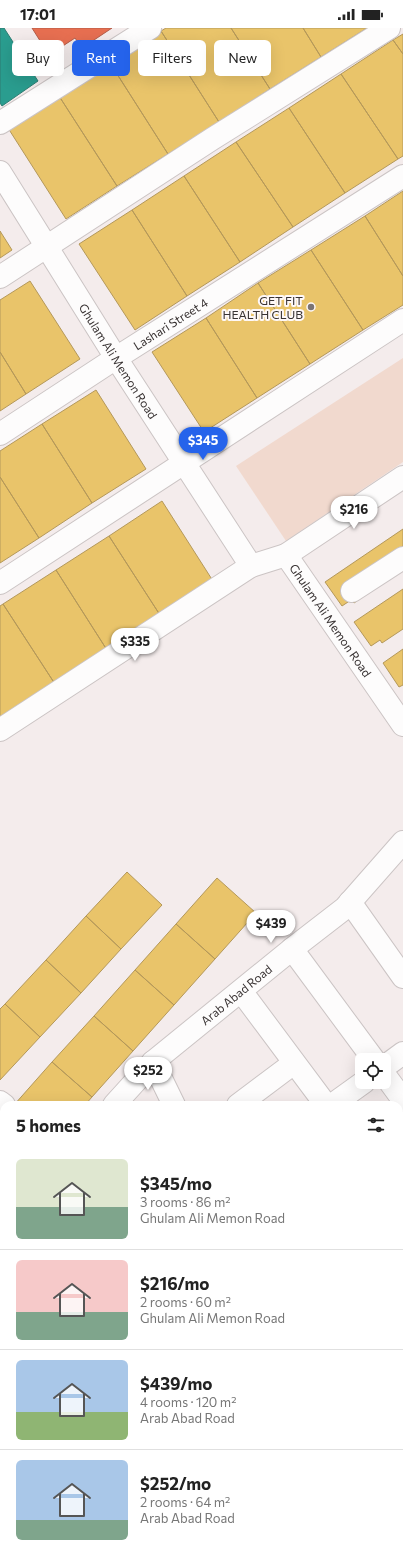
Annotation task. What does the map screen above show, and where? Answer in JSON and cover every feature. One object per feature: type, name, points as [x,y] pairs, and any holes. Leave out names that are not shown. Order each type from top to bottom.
[{"type":"street","points":[[0,123],[150,28]]},
{"type":"street","points":[[0,277],[389,28]]},
{"type":"street","name":"Ghulam Ali Memon Road","points":[[0,172],[116,358],[251,566],[286,555],[403,725]]},
{"type":"street","name":"Lashari Street 4","points":[[0,434],[116,358],[403,176]]},
{"type":"street","points":[[0,583],[403,320]]},
{"type":"street","points":[[286,555],[403,477]]},
{"type":"street","points":[[352,591],[403,558]]},
{"type":"street","points":[[0,730],[251,566]]},
{"type":"street","name":"Arab Abad Road","points":[[118,1101],[153,1062],[345,908],[403,842]]},
{"type":"street","points":[[350,902],[401,971]]},
{"type":"street","points":[[292,949],[369,1053]]},
{"type":"street","points":[[240,991],[294,1063],[335,1101]]},
{"type":"street","points":[[391,1062],[403,1053]]},
{"type":"street","points":[[153,1062],[172,1101]]},
{"type":"street","points":[[243,1101],[294,1063]]},
{"type":"street","points":[[391,1084],[403,1100]]},
{"type":"street","points":[[340,1101],[355,1089]]},
{"type":"shaded area","points":[[403,358],[403,462],[286,541],[236,466]]},
{"type":"building: Homes","points":[[166,28],[231,28],[239,40],[214,40],[214,76],[262,76],[270,89],[219,122],[190,76],[206,76],[206,40],[167,40],[161,31]]},
{"type":"building: Homes","points":[[231,28],[303,28],[321,57],[270,89],[262,76],[271,76],[271,40],[239,40]]},
{"type":"building: Homes","points":[[303,28],[367,28],[321,57]]},
{"type":"building: Homes","points":[[161,31],[167,40],[147,40]]},
{"type":"building: Homes","points":[[403,34],[403,54],[393,40]]},
{"type":"building: Homes","points":[[393,40],[403,54],[403,156],[398,159],[341,74]]},
{"type":"building: Homes","points":[[138,45],[138,76],[190,76],[219,122],[168,154],[118,76],[130,76],[130,50]]},
{"type":"building: Homes","points":[[341,74],[398,159],[345,193],[289,108]]},
{"type":"building: Homes","points":[[90,76],[118,76],[168,154],[117,186],[59,96]]},
{"type":"building: Homes","points":[[59,96],[117,186],[66,219],[8,128]]},
{"type":"building: Homes","points":[[289,108],[345,193],[293,227],[236,142]]},
{"type":"building: Homes","points":[[236,142],[293,227],[240,262],[184,176]]},
{"type":"building: Homes","points":[[184,176],[240,262],[187,296],[132,210]]},
{"type":"building: Homes","points":[[403,191],[403,276],[365,216]]},
{"type":"building: Homes","points":[[132,210],[187,296],[135,330],[79,244]]},
{"type":"building: Homes","points":[[365,216],[403,276],[403,305],[363,330],[311,250]]},
{"type":"building: Homes","points":[[0,231],[12,250],[0,258]]},
{"type":"building: Homes","name":"GET FIT HEALTH CLUB","points":[[311,250],[363,330],[310,364],[258,283]]},
{"type":"building: Homes","points":[[30,281],[80,359],[26,394],[0,352],[0,300]]},
{"type":"building: Homes","points":[[258,283],[310,364],[257,398],[206,318]]},
{"type":"building: Homes","points":[[206,318],[257,398],[204,432],[152,352]]},
{"type":"building: Homes","points":[[0,352],[26,394],[0,411]]},
{"type":"building: Homes","points":[[96,390],[146,469],[92,503],[42,424]]},
{"type":"building: Homes","points":[[42,424],[92,503],[39,538],[0,477],[0,451]]},
{"type":"building: Homes","points":[[0,477],[39,538],[0,563]]},
{"type":"building: Homes","points":[[162,501],[213,581],[160,615],[109,536]]},
{"type":"building: Homes","points":[[403,529],[403,569],[354,603],[351,600],[342,606],[325,582]]},
{"type":"building: Homes","points":[[109,536],[160,615],[107,650],[56,570]]},
{"type":"building: Homes","points":[[56,570],[107,650],[55,684],[3,604]]},
{"type":"building: Homes","points":[[403,589],[403,629],[382,643],[380,640],[371,646],[354,622]]},
{"type":"building: Homes","points":[[3,604],[55,684],[2,718],[0,716],[0,606]]},
{"type":"building: Homes","points":[[403,649],[403,685],[399,687],[383,663]]},
{"type":"building: Homes","points":[[127,872],[162,905],[121,949],[86,916]]},
{"type":"building: Homes","points":[[217,878],[256,913],[215,959],[176,924]]},
{"type":"building: Homes","points":[[86,916],[121,949],[81,993],[46,960]]},
{"type":"building: Homes","points":[[176,924],[215,959],[174,1005],[135,970]]},
{"type":"building: Homes","points":[[46,960],[81,993],[40,1037],[5,1004]]},
{"type":"building: Homes","points":[[135,970],[174,1005],[133,1051],[94,1016]]},
{"type":"building: Homes","points":[[5,1004],[40,1037],[0,1080],[0,1009]]},
{"type":"building: Homes","points":[[94,1016],[133,1051],[92,1097],[52,1062]]},
{"type":"building: Homes","points":[[52,1062],[92,1097],[88,1101],[18,1101]]},
{"type":"building: Shops","points":[[32,28],[112,28],[94,40],[76,40],[75,38],[64,45],[64,40],[40,40]]},
{"type":"building: Schools","points":[[0,28],[4,28],[12,40],[12,76],[35,76],[38,81],[2,106],[0,103]]},
{"type":"place","name":"GET FIT HEALTH CLUB","points":[[311,307]]}]
